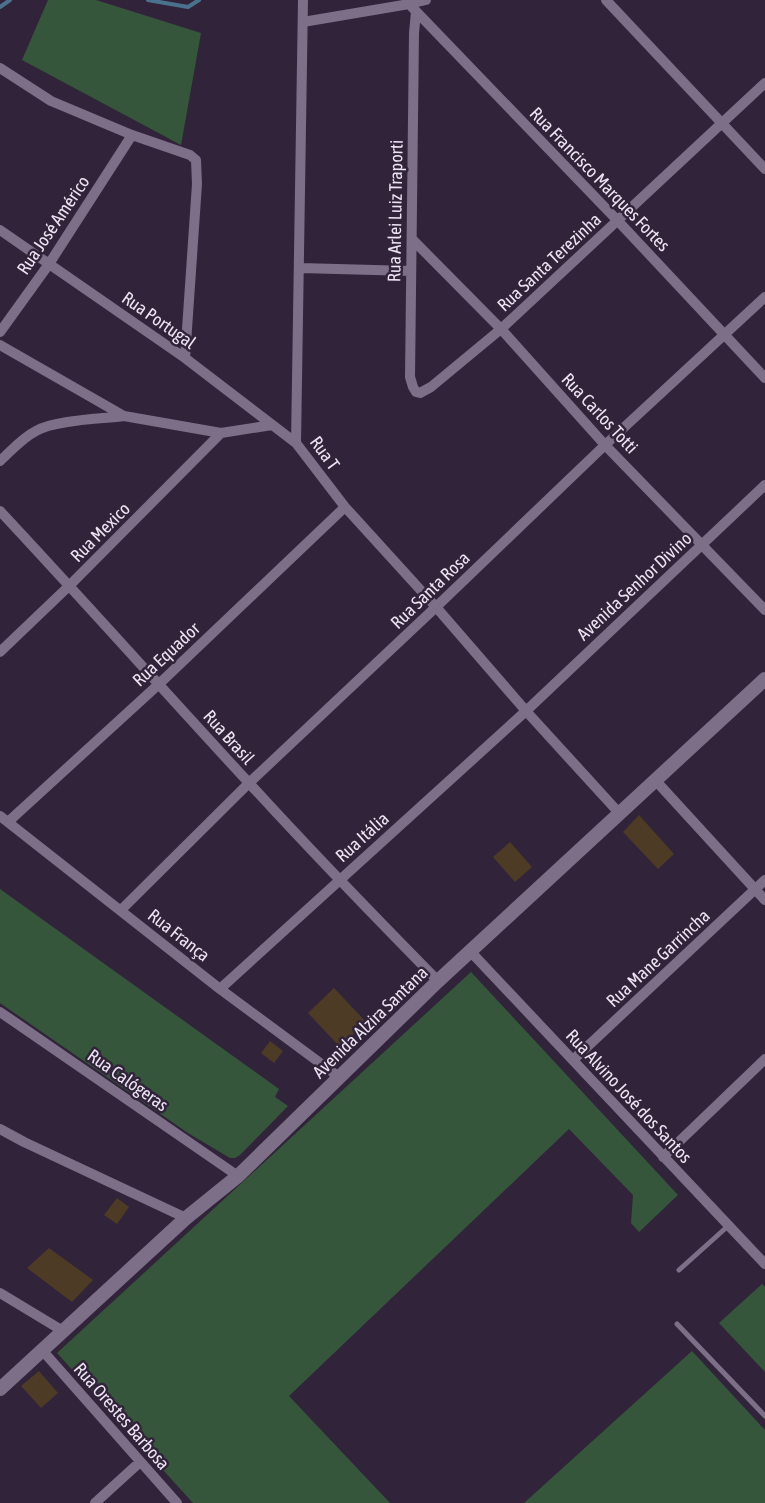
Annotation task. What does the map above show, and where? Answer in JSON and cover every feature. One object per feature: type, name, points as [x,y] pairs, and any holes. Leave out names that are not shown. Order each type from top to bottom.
[{"type":"main road","name":"Avenida Alzira Santana","points":[[0,1389],[186,1218],[238,1176],[438,981],[765,679]]},
{"type":"street","name":"Rua T","points":[[303,0],[296,443],[345,507],[620,814]]},
{"type":"street","points":[[303,22],[412,8],[426,0]]},
{"type":"street","points":[[606,0],[765,169]]},
{"type":"street","name":"Rua Francisco Marques Fortes","points":[[412,8],[618,221],[765,378]]},
{"type":"street","name":"Rua Arlei Luiz Traporti","points":[[412,8],[414,33],[410,377],[416,392],[420,393],[431,387]]},
{"type":"street","points":[[0,68],[51,101],[132,135],[194,157],[197,164],[197,184],[185,358]]},
{"type":"street","name":"Rua Santa Terezinha","points":[[431,387],[501,329],[765,83]]},
{"type":"street","name":"Rua José Américo","points":[[0,332],[49,264],[132,135]]},
{"type":"street","name":"Rua Portugal","points":[[0,230],[185,358],[296,443]]},
{"type":"street","name":"Rua Carlos Totti","points":[[412,239],[501,329],[606,445],[765,610]]},
{"type":"street","points":[[300,268],[411,271]]},
{"type":"street","name":"Rua Santa Rosa","points":[[121,910],[249,783],[765,297]]},
{"type":"street","points":[[0,345],[124,416]]},
{"type":"street","points":[[0,461],[38,429],[56,424],[124,416],[221,433],[272,425]]},
{"type":"street","name":"Rua Mexico","points":[[0,652],[221,433]]},
{"type":"street","name":"Avenida Senhor Divino","points":[[526,711],[765,485]]},
{"type":"street","name":"Rua Equador","points":[[4,819],[159,684],[345,507]]},
{"type":"street","name":"Rua Brasil","points":[[0,511],[339,880],[438,981]]},
{"type":"street","name":"Rua Itália","points":[[220,989],[526,711]]},
{"type":"street","points":[[656,781],[765,900]]},
{"type":"street","name":"Rua França","points":[[4,819],[220,989],[339,1077]]},
{"type":"street","name":"Rua Mane Garrincha","points":[[573,1060],[765,880]]},
{"type":"street","name":"Rua Alvino José dos Santos","points":[[470,951],[663,1157],[763,1258]]},
{"type":"street","name":"Rua Calógeras","points":[[0,1012],[238,1176]]},
{"type":"street","points":[[663,1157],[765,1059]]},
{"type":"street","points":[[0,1129],[186,1218]]},
{"type":"street","points":[[0,1293],[63,1331]]},
{"type":"street","name":"Rua Orestes Barbosa","points":[[42,1350],[177,1503]]},
{"type":"street","points":[[94,1503],[140,1462]]},
{"type":"lane","points":[[679,1270],[729,1226]]},
{"type":"lane","points":[[677,1324],[765,1416]]},
{"type":"green space","points":[[48,0],[96,0],[201,33],[181,145],[22,60]]},
{"type":"green space","points":[[0,889],[279,1089],[275,1097],[288,1106],[240,1155],[230,1158],[188,1133],[0,1003]]},
{"type":"green space","points":[[471,972],[678,1195],[639,1232],[631,1223],[633,1195],[569,1129],[289,1396],[390,1503],[193,1503],[57,1353]]},
{"type":"green space","points":[[762,1284],[765,1287],[765,1372],[719,1323]]},
{"type":"green space","points":[[692,1351],[765,1430],[765,1503],[524,1503]]},
{"type":"building","points":[[639,815],[674,854],[658,869],[623,832]]},
{"type":"building","points":[[510,842],[532,867],[515,882],[493,857]]},
{"type":"building","points":[[334,988],[366,1022],[340,1047],[308,1013]]},
{"type":"building","points":[[270,1041],[283,1051],[274,1063],[261,1053]]},
{"type":"building","points":[[117,1198],[129,1207],[117,1224],[104,1215]]},
{"type":"building","points":[[49,1248],[93,1280],[72,1302],[27,1268]]},
{"type":"building","points":[[39,1371],[58,1393],[41,1408],[21,1386]]},
{"type":"waterway","points":[[0,7],[10,0]]},
{"type":"waterway","points":[[148,0],[188,7],[199,0]]}]
